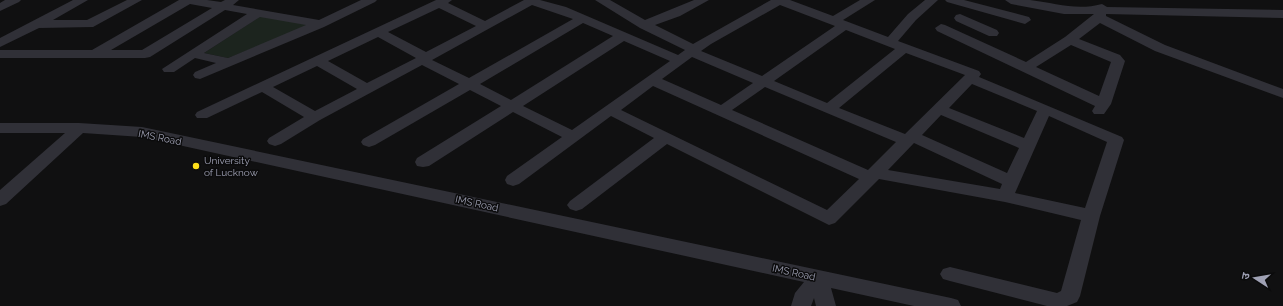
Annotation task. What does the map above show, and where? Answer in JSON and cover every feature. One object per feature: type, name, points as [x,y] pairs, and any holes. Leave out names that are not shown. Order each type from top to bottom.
[{"type":"street","points":[[0,7],[15,0]]},
{"type":"street","points":[[0,43],[82,0]]},
{"type":"street","points":[[36,24],[89,24],[136,0]]},
{"type":"street","points":[[94,54],[187,0],[228,3],[259,12],[320,24]]},
{"type":"street","points":[[200,75],[226,62],[320,24],[371,0]]},
{"type":"street","points":[[275,141],[315,117],[532,0],[623,36],[688,54],[762,81],[829,110],[910,139],[1009,189],[1091,216]]},
{"type":"street","points":[[601,0],[619,4],[644,25],[688,54]]},
{"type":"street","points":[[644,25],[676,13],[703,0]]},
{"type":"street","points":[[513,180],[573,137],[610,110],[706,41],[780,0],[974,74],[829,219],[610,110]]},
{"type":"street","points":[[722,112],[869,0]]},
{"type":"street","points":[[890,42],[912,17],[932,0]]},
{"type":"street","points":[[951,0],[1025,20]]},
{"type":"street","points":[[1011,0],[1047,8],[1101,12],[1163,10],[1283,12]]},
{"type":"street","points":[[1025,0],[1055,6],[1075,7],[1101,12],[1160,48],[1283,94]]},
{"type":"street","points":[[1057,0],[1075,7]]},
{"type":"street","points":[[202,115],[377,31],[442,2],[486,26]]},
{"type":"street","points":[[0,54],[145,54],[228,3]]},
{"type":"street","points":[[1163,10],[1201,4],[1260,8],[1283,12]]},
{"type":"street","points":[[169,69],[259,12]]},
{"type":"street","points":[[1026,68],[1070,40],[1101,12]]},
{"type":"street","points":[[960,18],[996,28],[976,45]]},
{"type":"street","points":[[369,142],[582,19]]},
{"type":"street","points":[[941,28],[1026,68],[1101,108],[1118,61],[1115,58],[1070,40]]},
{"type":"street","points":[[377,31],[469,84],[573,137]]},
{"type":"street","points":[[423,162],[511,105],[623,36]]},
{"type":"street","points":[[829,110],[904,48]]},
{"type":"street","points":[[193,54],[226,62]]},
{"type":"street","points":[[316,60],[367,89]]},
{"type":"street","points":[[950,274],[1058,301],[1070,296],[1091,216],[1116,140],[970,78]]},
{"type":"street","points":[[652,80],[722,112],[872,176],[1009,189]]},
{"type":"street","points":[[262,86],[315,117]]},
{"type":"street","points":[[939,109],[1029,146]]},
{"type":"street","points":[[1009,189],[1046,109]]},
{"type":"street","name":"IMS Road","points":[[0,128],[79,128],[142,132],[951,306]]},
{"type":"street","points":[[0,200],[79,128]]},
{"type":"street","points":[[576,205],[665,138]]},
{"type":"street","points":[[801,306],[802,299],[818,277]]},
{"type":"street","points":[[818,277],[826,306]]},
{"type":"shaded area","points":[[261,16],[312,25],[228,58],[204,53]]},
{"type":"place","name":"University of Lucknow","points":[[196,166]]}]
